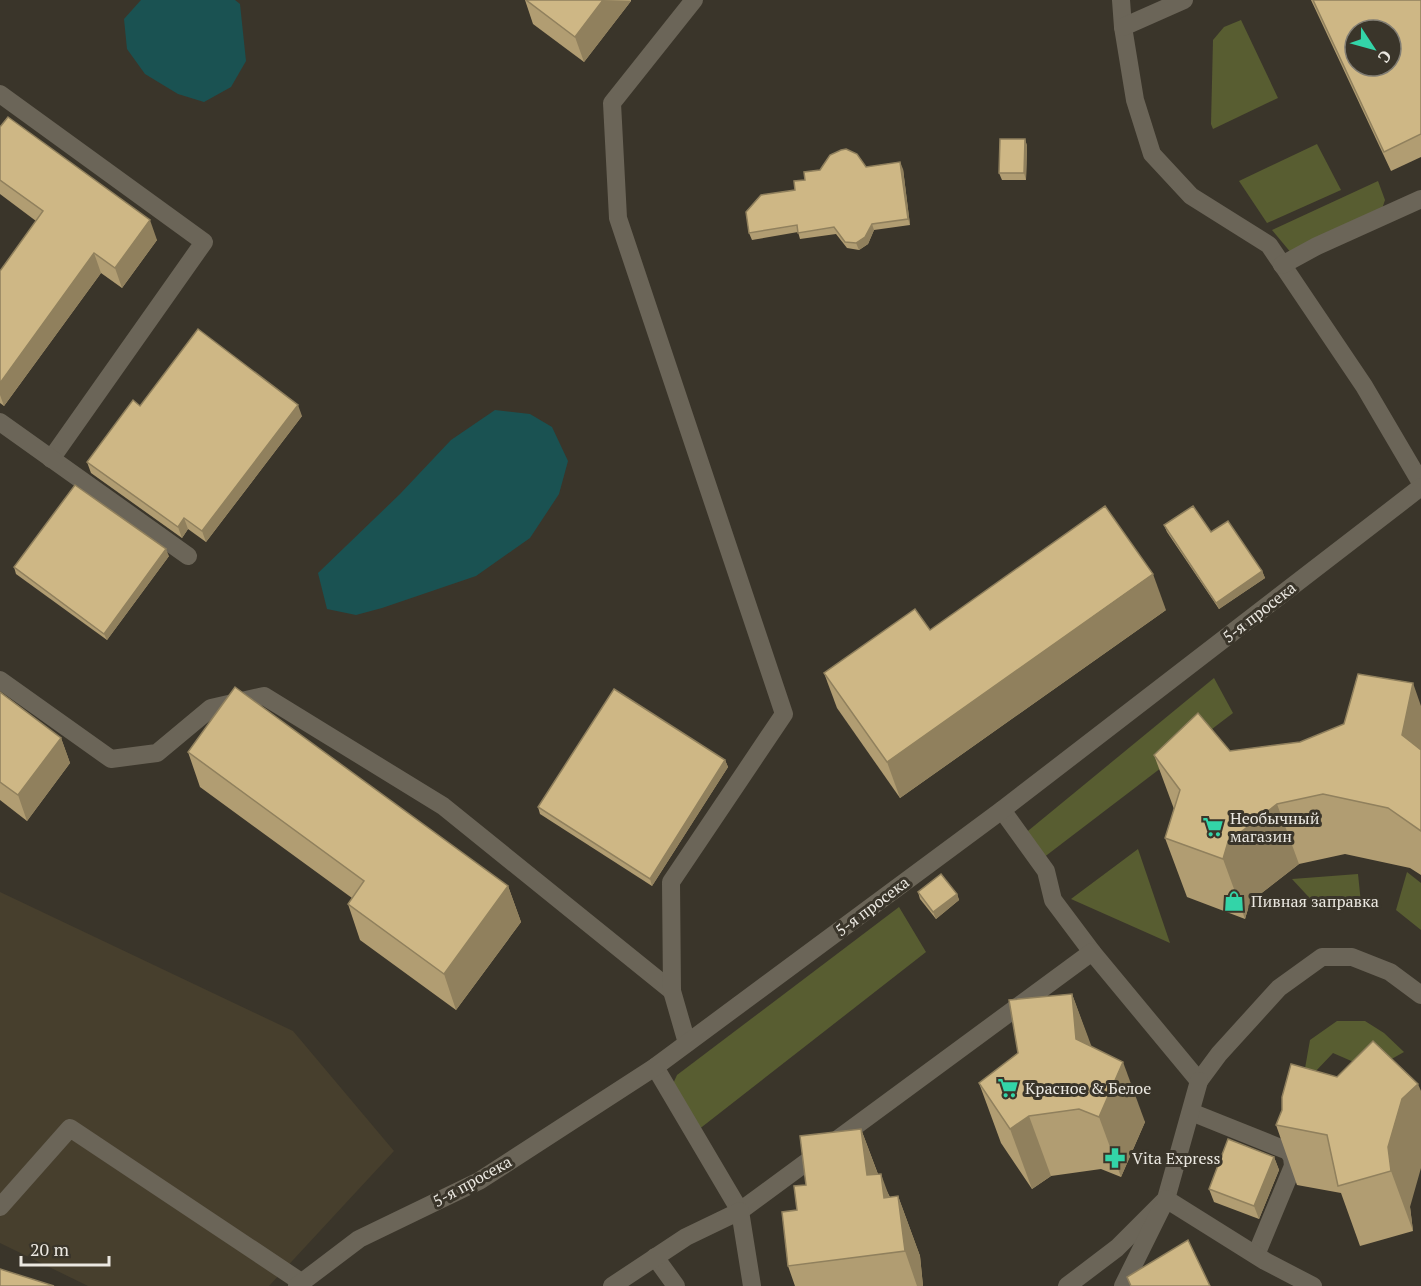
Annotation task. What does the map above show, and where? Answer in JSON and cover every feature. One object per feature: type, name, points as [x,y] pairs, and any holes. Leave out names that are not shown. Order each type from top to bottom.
[{"type":"street","points":[[687,1043],[672,991],[671,882],[784,714],[618,218],[612,103],[694,0]]},
{"type":"street","points":[[1121,0],[1135,100],[1152,154],[1191,196],[1269,245],[1364,386],[1421,485]]},
{"type":"street","points":[[1123,27],[1184,0]]},
{"type":"street","points":[[0,94],[204,242],[51,459]]},
{"type":"street","points":[[1282,265],[1317,246],[1421,199]]},
{"type":"street","points":[[0,422],[188,556]]},
{"type":"street","name":"5-я просека","points":[[299,1284],[359,1239],[479,1180],[654,1067],[1002,810],[1421,485]]},
{"type":"street","points":[[0,680],[111,759],[157,753],[211,708],[264,696],[443,806],[672,991]]},
{"type":"street","points":[[1002,810],[1046,871],[1053,900],[1092,952],[1200,1082]]},
{"type":"street","points":[[612,1286],[686,1238],[740,1211],[1092,952]]},
{"type":"street","points":[[1123,1286],[1166,1199],[1200,1082],[1220,1054],[1279,988],[1322,957],[1352,957],[1390,972],[1421,995]]},
{"type":"street","points":[[654,1067],[740,1211],[752,1286]]},
{"type":"street","points":[[1191,1112],[1288,1151],[1292,1157],[1293,1166],[1256,1255]]},
{"type":"street","points":[[0,1206],[70,1128],[299,1284]]},
{"type":"street","points":[[1166,1199],[1256,1255],[1313,1286]]},
{"type":"street","points":[[1067,1286],[1117,1248],[1166,1199]]},
{"type":"street","points":[[655,1257],[676,1286]]},
{"type":"shaded area","points":[[0,892],[293,1031],[394,1151],[269,1286],[88,1286],[0,1243]]},
{"type":"green space","points":[[1241,20],[1278,98],[1213,129],[1211,124],[1213,40],[1224,27]]},
{"type":"green space","points":[[1317,144],[1341,190],[1267,223],[1239,181]]},
{"type":"green space","points":[[1378,181],[1385,200],[1381,212],[1292,254],[1272,230]]},
{"type":"green space","points":[[1214,678],[1233,713],[1043,858],[1023,835]]},
{"type":"green space","points":[[1138,849],[1170,943],[1071,899]]},
{"type":"green space","points":[[1407,872],[1421,883],[1421,930],[1396,910]]},
{"type":"green space","points":[[1358,874],[1361,903],[1317,906],[1292,879]]},
{"type":"green space","points":[[899,907],[926,952],[698,1130],[667,1097],[677,1075]]},
{"type":"green space","points":[[1337,1021],[1365,1021],[1384,1033],[1404,1052],[1372,1070],[1333,1053],[1314,1073],[1304,1074],[1310,1040]]},
{"type":"water","points":[[141,0],[235,0],[240,4],[246,61],[231,87],[204,102],[178,94],[145,74],[127,49],[124,19]]},
{"type":"water","points":[[495,410],[530,414],[552,427],[568,461],[559,494],[530,538],[476,576],[356,615],[327,609],[318,573],[400,494],[451,440]]},
{"type":"building","points":[[526,0],[603,0],[575,37]]},
{"type":"building","points":[[1313,0],[1421,0],[1421,134],[1384,152],[1349,78],[1403,78],[1403,18],[1343,18],[1343,64]]},
{"type":"building","points":[[8,117],[150,220],[115,268],[94,253],[0,383],[0,271],[43,211],[0,180],[0,127]]},
{"type":"building","points":[[1000,139],[1025,139],[1024,173],[999,173]]},
{"type":"building","points":[[846,149],[857,154],[866,167],[900,162],[908,219],[872,224],[865,237],[856,243],[845,242],[834,227],[798,233],[797,225],[749,233],[746,212],[761,195],[795,190],[794,181],[805,180],[804,172],[820,170],[830,155]]},
{"type":"building","points":[[198,329],[298,405],[202,531],[184,518],[178,527],[87,462],[133,400],[140,406]]},
{"type":"building","points":[[75,485],[166,549],[104,634],[14,567]]},
{"type":"building","points":[[1105,506],[1153,574],[887,762],[824,673],[915,609],[930,630]]},
{"type":"building","points":[[1193,506],[1211,532],[1228,521],[1262,571],[1216,603],[1164,525]]},
{"type":"building","points":[[1358,674],[1413,683],[1402,735],[1421,750],[1421,831],[1388,808],[1323,794],[1277,804],[1228,842],[1223,859],[1165,838],[1180,790],[1154,755],[1198,713],[1230,751],[1300,742],[1344,724]]},
{"type":"building","points":[[235,687],[508,886],[444,974],[348,904],[364,881],[188,752]]},
{"type":"building","points":[[614,689],[725,760],[650,879],[538,807]]},
{"type":"building","points":[[0,692],[61,738],[18,795],[0,782]]},
{"type":"building","points":[[941,874],[957,894],[933,912],[918,892]]},
{"type":"building","points":[[1072,994],[1076,1039],[1123,1062],[1099,1117],[1079,1109],[1029,1116],[1010,1129],[979,1083],[1018,1053],[1009,1000]]},
{"type":"building","points":[[1373,1041],[1418,1084],[1402,1099],[1388,1147],[1391,1171],[1338,1186],[1327,1135],[1276,1125],[1282,1110],[1282,1097],[1291,1064],[1337,1077]]},
{"type":"building","points":[[861,1129],[867,1175],[881,1174],[884,1198],[898,1196],[905,1251],[788,1266],[782,1212],[797,1210],[794,1186],[806,1185],[800,1136]]},
{"type":"building","points":[[1228,1139],[1274,1157],[1254,1206],[1209,1189]]},
{"type":"building","points":[[1188,1240],[1210,1286],[1131,1286],[1127,1277]]},
{"type":"building","points":[[0,1269],[54,1286],[0,1286]]},
{"type":"place","name":"Необычный магазин","points":[[1213,827]]},
{"type":"place","name":"Пивная заправка","points":[[1234,901]]},
{"type":"place","name":"Красное & Белое","points":[[1008,1088]]},
{"type":"place","name":"Vita Express","points":[[1115,1158]]}]
